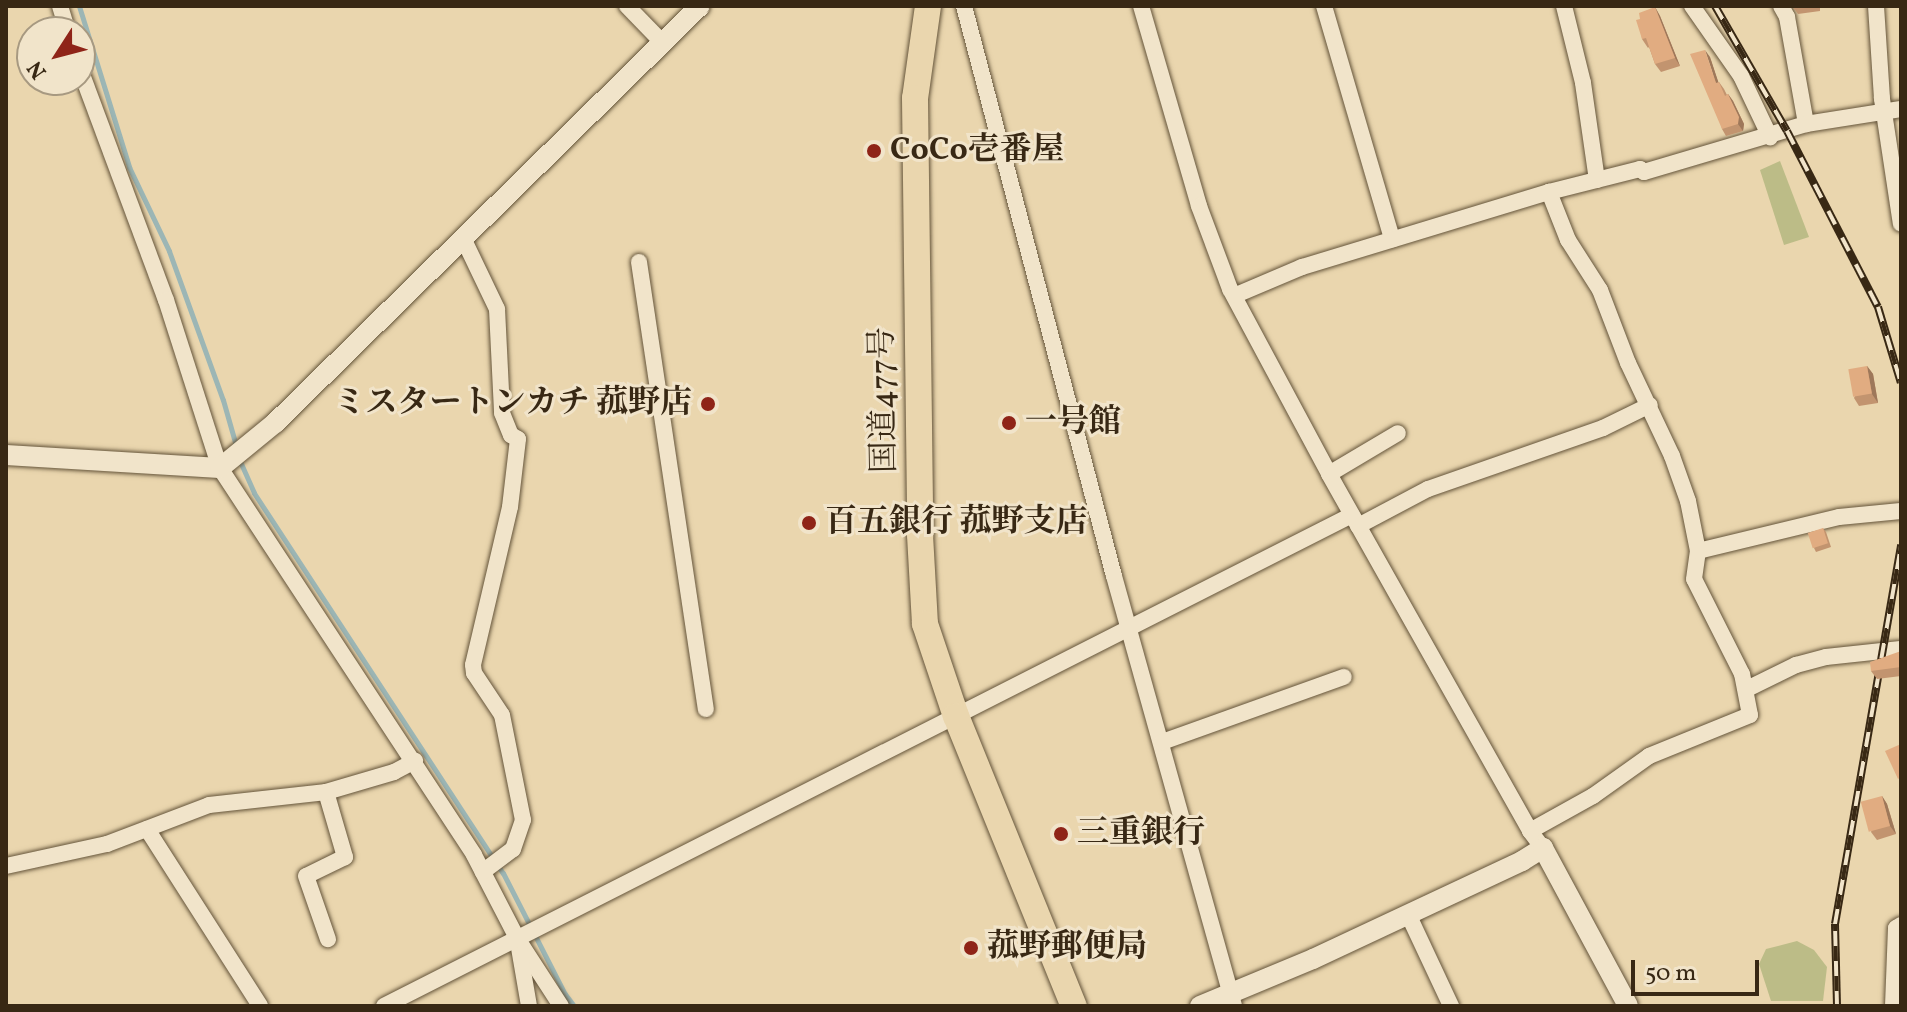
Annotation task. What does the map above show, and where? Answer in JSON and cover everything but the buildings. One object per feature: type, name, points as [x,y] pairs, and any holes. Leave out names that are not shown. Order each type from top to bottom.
[{"type":"highway","name":"国道477号","points":[[928,6],[915,98],[920,535],[925,624],[956,716],[1074,1006]]},
{"type":"street","points":[[627,6],[662,42]]},
{"type":"street","points":[[6,455],[231,460],[700,6]]},
{"type":"street","points":[[964,6],[1129,627],[1233,1000]]},
{"type":"street","points":[[1141,6],[1215,254],[1329,474],[1628,1006]]},
{"type":"street","points":[[1324,6],[1392,239]]},
{"type":"street","points":[[1564,6],[1583,83],[1597,180]]},
{"type":"street","points":[[1692,6],[1741,76],[1770,137]]},
{"type":"street","points":[[1781,6],[1787,17],[1806,124]]},
{"type":"street","points":[[1876,6],[1891,110],[1901,224]]},
{"type":"street","points":[[90,96],[166,300],[231,460],[486,871],[519,937],[561,1006]]},
{"type":"street","points":[[1236,295],[1302,267],[1549,192],[1640,169],[1644,172],[1806,124],[1891,110]]},
{"type":"street","points":[[1200,1006],[1233,1000],[1408,914],[1537,840],[1649,756],[1750,715],[1747,689],[1694,579],[1698,551],[1688,501],[1600,290],[1568,240],[1549,192]]},
{"type":"street","points":[[463,238],[497,309],[502,413],[511,435],[518,439],[510,507],[473,665],[474,673],[502,715],[523,820],[519,839],[504,858],[486,871]]},
{"type":"street","points":[[639,262],[706,709]]},
{"type":"street","points":[[384,1006],[1129,627],[1428,489],[1603,428],[1650,405]]},
{"type":"street","points":[[1329,474],[1398,433]]},
{"type":"street","points":[[1698,551],[1839,517],[1901,511]]},
{"type":"street","points":[[1747,689],[1818,659],[1901,649]]},
{"type":"street","points":[[1162,742],[1344,677]]},
{"type":"street","points":[[6,866],[107,844],[209,805],[326,792],[394,772],[415,761]]},
{"type":"street","points":[[326,792],[345,857],[306,876],[328,939]]},
{"type":"street","points":[[147,829],[260,1006]]},
{"type":"street","points":[[1408,914],[1451,1006]]},
{"type":"street","points":[[1893,1006],[1896,928],[1901,925]]},
{"type":"street","points":[[519,937],[529,1006]]},
{"type":"green space","points":[[1780,161],[1809,237],[1784,245],[1760,170]]},
{"type":"green space","points":[[1797,941],[1814,950],[1827,967],[1823,1001],[1771,1001],[1759,964],[1766,949]]},
{"type":"waterway","points":[[79,6],[129,167],[169,251],[223,400],[237,449]]},
{"type":"waterway","points":[[239,459],[254,493],[503,873],[574,1006]]},
{"type":"railway","points":[[1715,6],[1787,131],[1878,307],[1901,383]]},
{"type":"railway","points":[[1837,1006],[1835,924],[1901,545]]},
{"type":"place","name":"CoCo壱番屋","points":[[874,151]]},
{"type":"place","name":"ミスタートンカチ 菰野店","points":[[708,404]]},
{"type":"place","name":"一号館","points":[[1009,423]]},
{"type":"place","name":"百五銀行 菰野支店","points":[[809,523]]},
{"type":"place","name":"三重銀行","points":[[1061,834]]},
{"type":"place","name":"菰野郵便局","points":[[971,948]]}]
